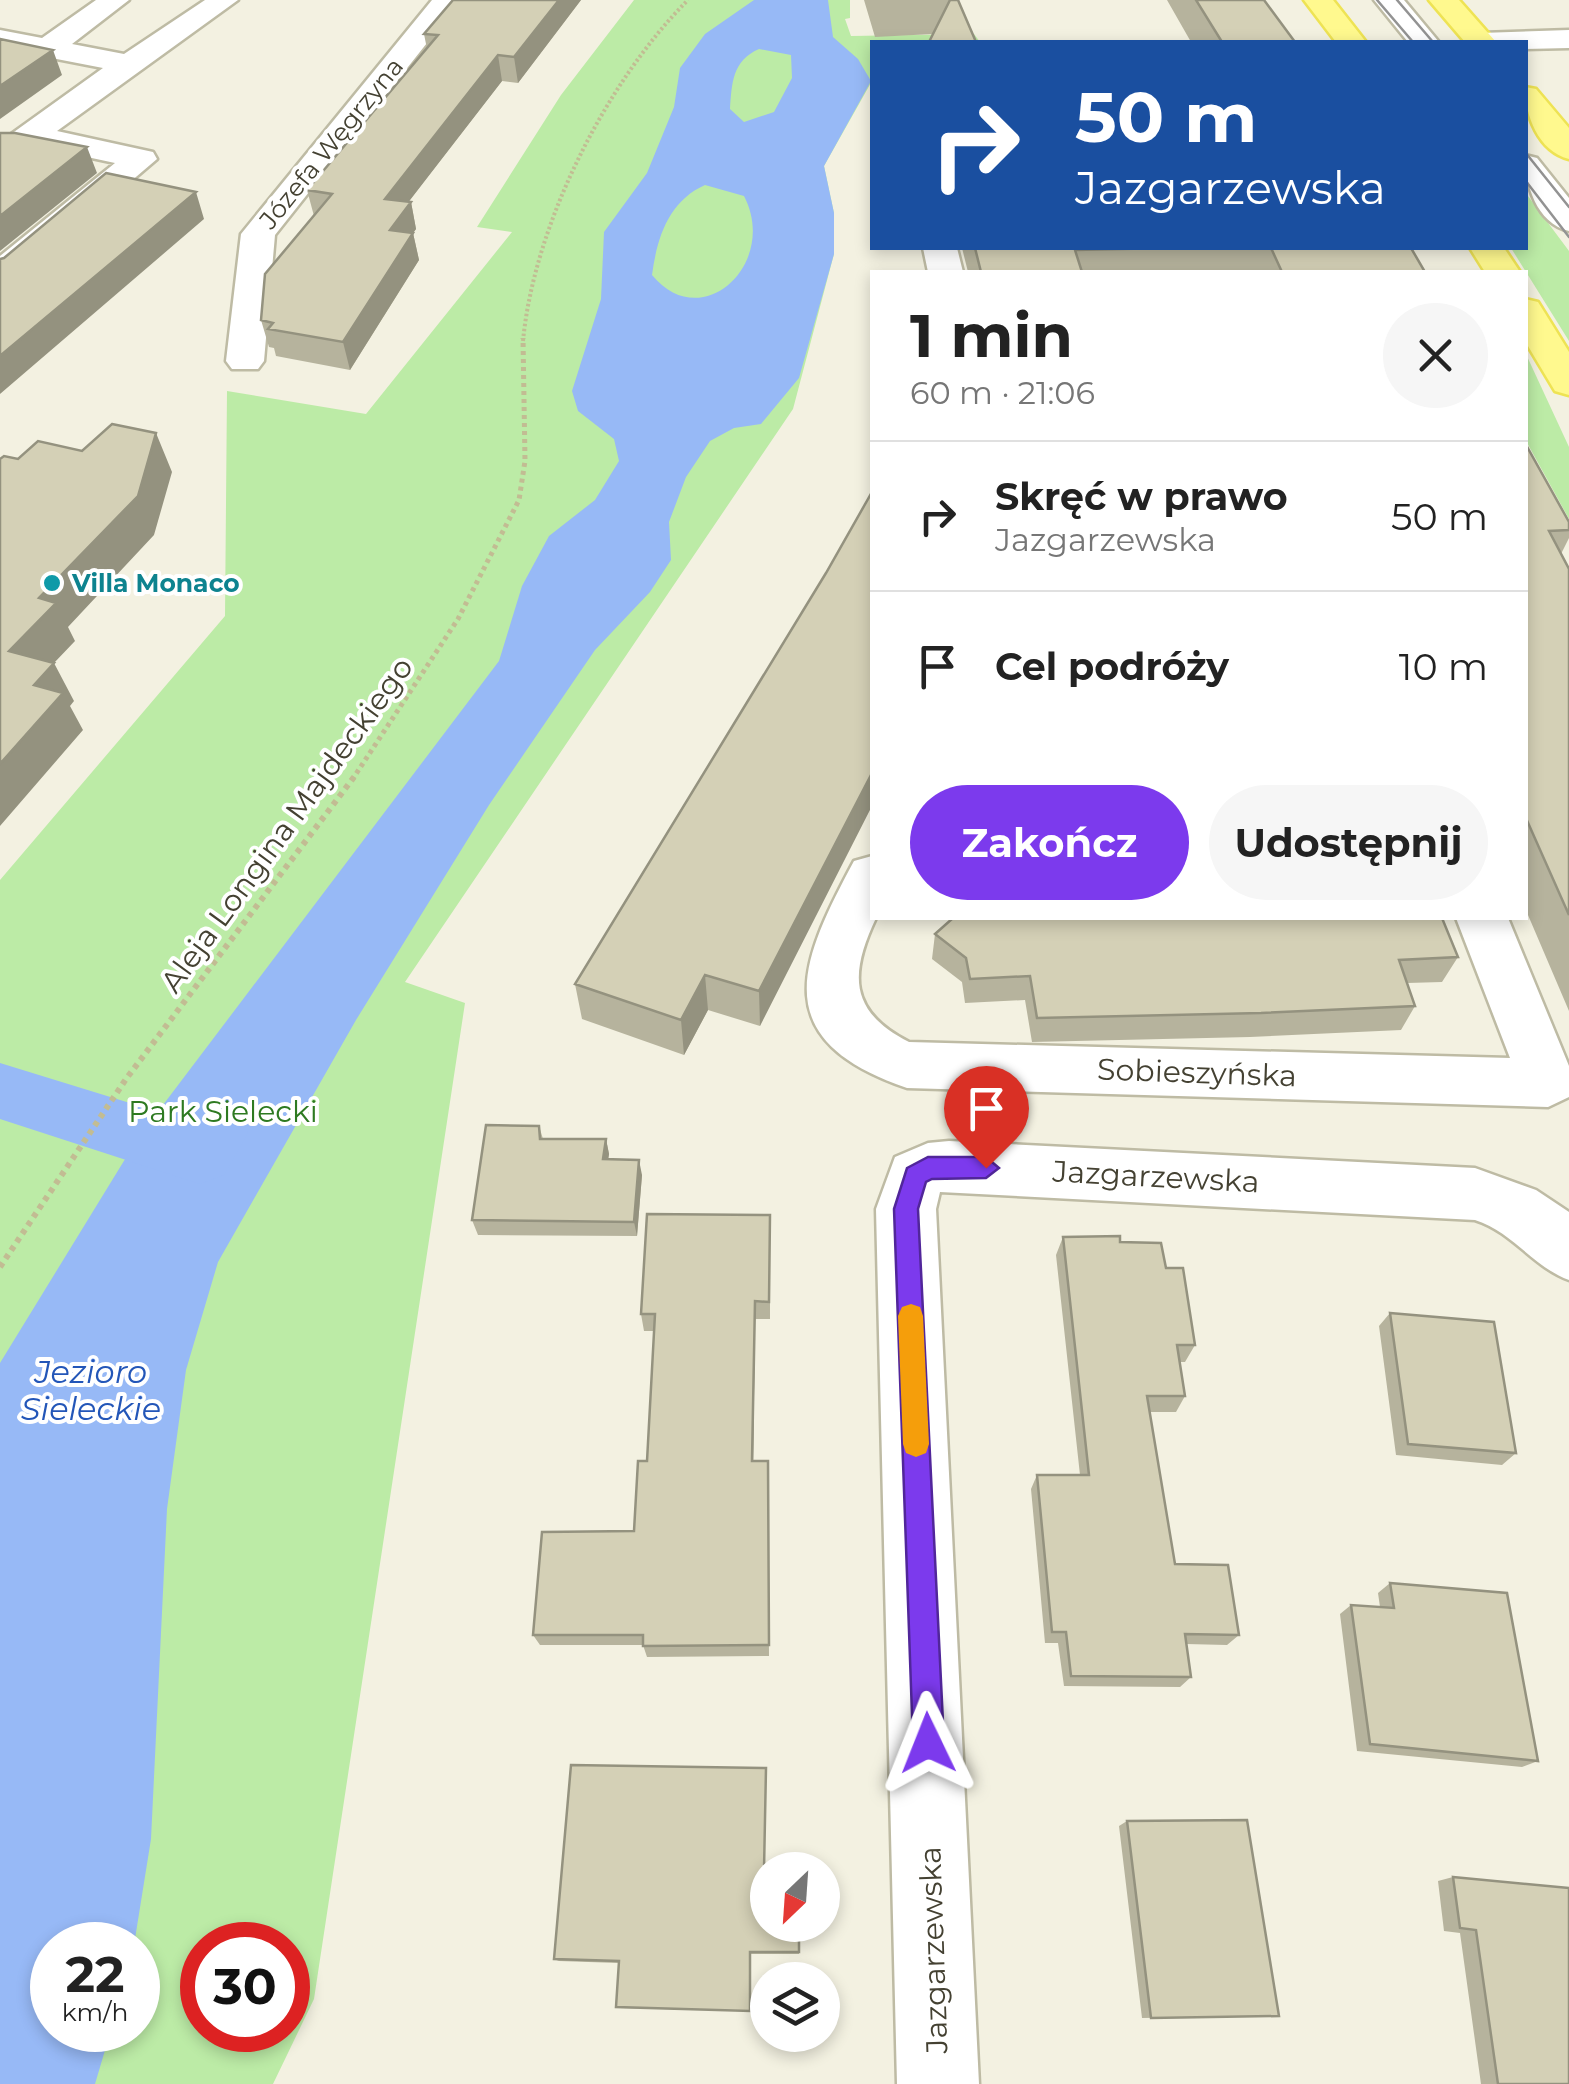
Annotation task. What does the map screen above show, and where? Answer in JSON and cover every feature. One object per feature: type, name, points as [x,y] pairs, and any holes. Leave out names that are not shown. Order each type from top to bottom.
[{"type":"main road","points":[[1318,0],[1348,40]]},
{"type":"main road","points":[[1443,0],[1479,40]]},
{"type":"main road","points":[[1528,100],[1569,149]]},
{"type":"main road","points":[[1528,315],[1569,383]]},
{"type":"street","points":[[47,48],[114,0]]},
{"type":"street","points":[[0,156],[224,0]]},
{"type":"street","name":"Józefa Węgrzyna","points":[[245,361],[258,234],[447,0]]},
{"type":"street","points":[[1388,0],[1422,40]]},
{"type":"street","points":[[1528,40],[1560,39]]},
{"type":"street","points":[[0,40],[130,64]]},
{"type":"street","points":[[0,274],[141,159],[30,135]]},
{"type":"street","points":[[1528,163],[1569,193]]},
{"type":"street","points":[[1528,165],[1569,221]]},
{"type":"street","name":"Sobieszyńska","points":[[870,880],[833,958],[828,986],[840,1017],[867,1046],[907,1065],[1548,1082],[1483,920]]},
{"type":"street","name":"Jazgarzewska","points":[[938,2084],[906,1209],[916,1176],[928,1168],[949,1166],[1475,1194],[1513,1204],[1548,1229],[1569,1253]]},
{"type":"path","name":"Aleja Longina Majdeckiego","points":[[0,1266],[64,1166],[411,698],[512,518],[523,486],[527,454],[521,362],[534,276],[545,240],[581,160],[638,58],[661,25],[688,0]]},
{"type":"green space","name":"Park Sielecki","points":[[634,0],[850,0],[850,18],[845,19],[851,36],[974,34],[978,40],[870,40],[870,85],[824,166],[834,213],[834,254],[793,409],[405,982],[465,1003],[314,1999],[310,2007],[310,1922],[180,1922],[180,2052],[288,2052],[273,2084],[0,2084],[0,880],[225,616],[227,391],[366,414],[512,232],[477,227],[561,95]]},
{"type":"green space","points":[[1528,196],[1569,251],[1569,341],[1528,270],[1512,250],[1528,250]]},
{"type":"green space","points":[[1528,358],[1569,447],[1569,519],[1528,444]]},
{"type":"water","name":"Jezioro Sieleckie","points":[[754,0],[828,0],[833,37],[858,59],[870,79],[824,166],[834,213],[834,254],[799,378],[761,424],[734,428],[710,441],[686,477],[669,522],[671,560],[650,592],[595,650],[489,805],[356,1020],[218,1262],[186,1370],[167,1509],[151,1839],[138,1922],[30,1922],[30,2052],[104,2052],[95,2084],[0,2084],[0,1363],[138,1138],[499,661],[522,586],[549,536],[595,500],[619,461],[614,439],[578,411],[572,391],[601,299],[604,232],[647,173],[674,107],[680,68],[705,34]],"holes":[[[759,49],[791,55],[792,78],[774,112],[744,122],[730,109],[738,66]],[[705,185],[744,196],[752,221],[751,245],[743,267],[730,284],[712,294],[692,298],[672,292],[652,275],[657,247],[674,210]]]},
{"type":"building","points":[[453,0],[559,0],[514,57],[498,55],[385,199],[411,202],[390,230],[413,233],[343,342],[268,329],[273,323],[261,320],[265,274],[332,194],[307,190],[438,35],[424,34]]},
{"type":"building","points":[[950,0],[958,0],[975,40],[930,40]]},
{"type":"building","points":[[1196,0],[1264,0],[1294,40],[1221,40]]},
{"type":"building","points":[[0,39],[53,50],[0,86]]},
{"type":"building","points":[[0,133],[15,133],[87,147],[0,216]]},
{"type":"building","points":[[106,173],[196,192],[0,356],[0,259]]},
{"type":"building","points":[[976,250],[1075,250],[1081,270],[980,270]]},
{"type":"building","points":[[1272,250],[1412,250],[1424,270],[1281,270]]},
{"type":"building","name":"Villa Monaco","points":[[112,424],[156,433],[138,496],[39,598],[56,603],[9,651],[54,663],[34,685],[63,693],[0,764],[0,459],[18,459],[38,441],[82,451]]},
{"type":"building","points":[[1528,448],[1569,522],[1569,530],[1549,531],[1569,569],[1569,915],[1528,823]]},
{"type":"building","points":[[870,496],[870,777],[759,991],[705,975],[681,1020],[575,984]]},
{"type":"building","points":[[951,920],[1443,920],[1458,957],[1399,960],[1415,1006],[1037,1018],[1030,976],[970,979],[966,958],[935,934]]},
{"type":"building","points":[[486,1125],[539,1126],[540,1139],[606,1139],[603,1159],[639,1160],[634,1222],[472,1220]]},
{"type":"building","points":[[647,1214],[770,1215],[769,1302],[755,1301],[752,1461],[768,1461],[769,1645],[643,1646],[643,1635],[533,1635],[542,1532],[634,1531],[638,1461],[647,1461],[655,1314],[641,1314]]},
{"type":"building","points":[[1120,1236],[1120,1242],[1161,1243],[1166,1268],[1183,1268],[1195,1345],[1177,1345],[1185,1396],[1147,1396],[1175,1564],[1228,1565],[1239,1635],[1185,1634],[1191,1677],[1071,1676],[1066,1632],[1052,1632],[1037,1475],[1089,1475],[1063,1237]]},
{"type":"building","points":[[1390,1313],[1494,1322],[1516,1453],[1408,1444]]},
{"type":"building","points":[[1390,1583],[1507,1593],[1538,1761],[1370,1744],[1351,1605],[1394,1608]]},
{"type":"building","points":[[571,1765],[766,1768],[764,1852],[750,1852],[750,1942],[799,1942],[799,1952],[750,1952],[750,2011],[616,2007],[619,1961],[554,1959]]},
{"type":"building","points":[[1247,1820],[1279,2016],[1151,2018],[1127,1821]]},
{"type":"building","points":[[1453,1877],[1569,1888],[1569,2084],[1498,2084],[1476,1930],[1460,1928]]},
{"type":"waterway","points":[[0,1091],[200,1154],[214,1133]]},
{"type":"tram line","points":[[1377,0],[1411,40]]},
{"type":"tram line","points":[[1397,0],[1431,40]]},
{"type":"tram line","points":[[1528,156],[1569,207]]},
{"type":"tram line","points":[[1528,184],[1569,237]]},
{"type":"slow traffic","points":[[911,1316],[916,1444]]},
{"type":"place","name":"Villa Monaco","points":[[52,583]]},
{"type":"route","points":[[928,1743],[906,1209],[916,1176],[928,1168],[986,1168]]}]
